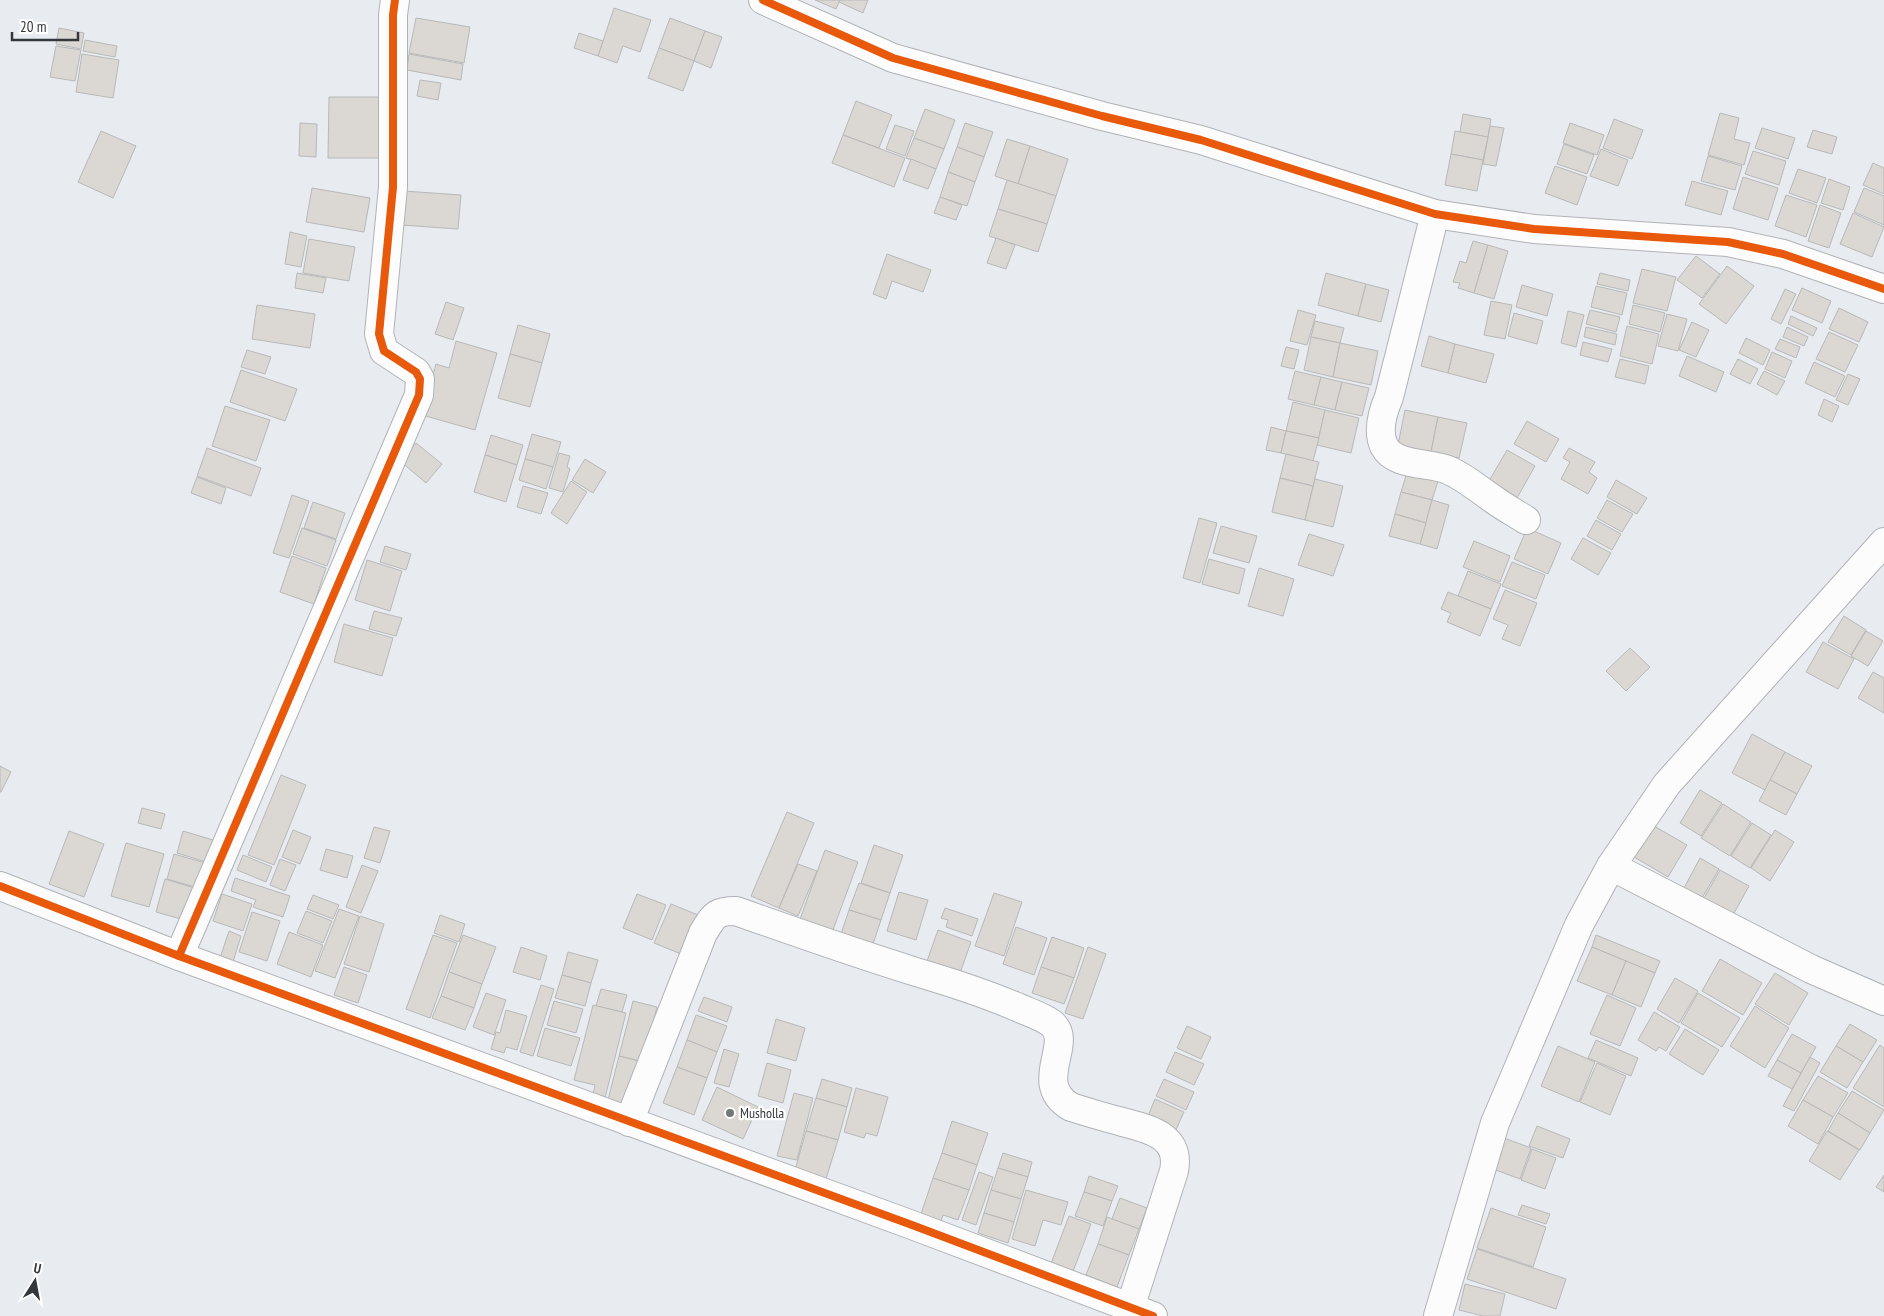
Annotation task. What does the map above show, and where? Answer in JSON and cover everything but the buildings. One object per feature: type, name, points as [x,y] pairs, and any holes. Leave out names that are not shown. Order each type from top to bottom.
[{"type":"street","points":[[179,956],[419,395],[420,379],[416,372],[384,351],[378,334],[393,186],[393,15],[395,0]]},
{"type":"street","points":[[763,0],[893,58],[1102,116],[1200,140],[1436,214],[1534,229],[1728,242],[1783,254],[1884,289]]},
{"type":"street","points":[[1436,214],[1389,397],[1383,413],[1384,446],[1396,457],[1447,469],[1469,481],[1526,520]]},
{"type":"street","points":[[1438,1316],[1495,1122],[1579,925],[1611,866],[1667,784],[1884,542]]},
{"type":"street","points":[[1611,866],[1811,969],[1884,1001]]},
{"type":"street","points":[[0,886],[179,956],[629,1122],[912,1225],[1141,1312],[1174,1171],[1176,1155],[1172,1147],[1158,1133],[1071,1107],[1063,1102],[1058,1096],[1052,1081],[1059,1041],[1058,1033],[1054,1025],[1045,1019],[994,998],[832,945],[736,910],[723,911],[714,915],[703,933],[629,1122]]},
{"type":"cycle path","points":[[179,956],[419,395],[420,379],[416,372],[384,351],[379,334],[393,187],[393,15],[395,0]]},
{"type":"cycle path","points":[[763,0],[893,58],[1102,116],[1201,140],[1435,214],[1534,229],[1728,242],[1783,254],[1884,289]]},
{"type":"cycle path","points":[[0,886],[179,956],[912,1225],[1153,1316]]},
{"type":"place","name":"Musholla","points":[[730,1113]]}]
